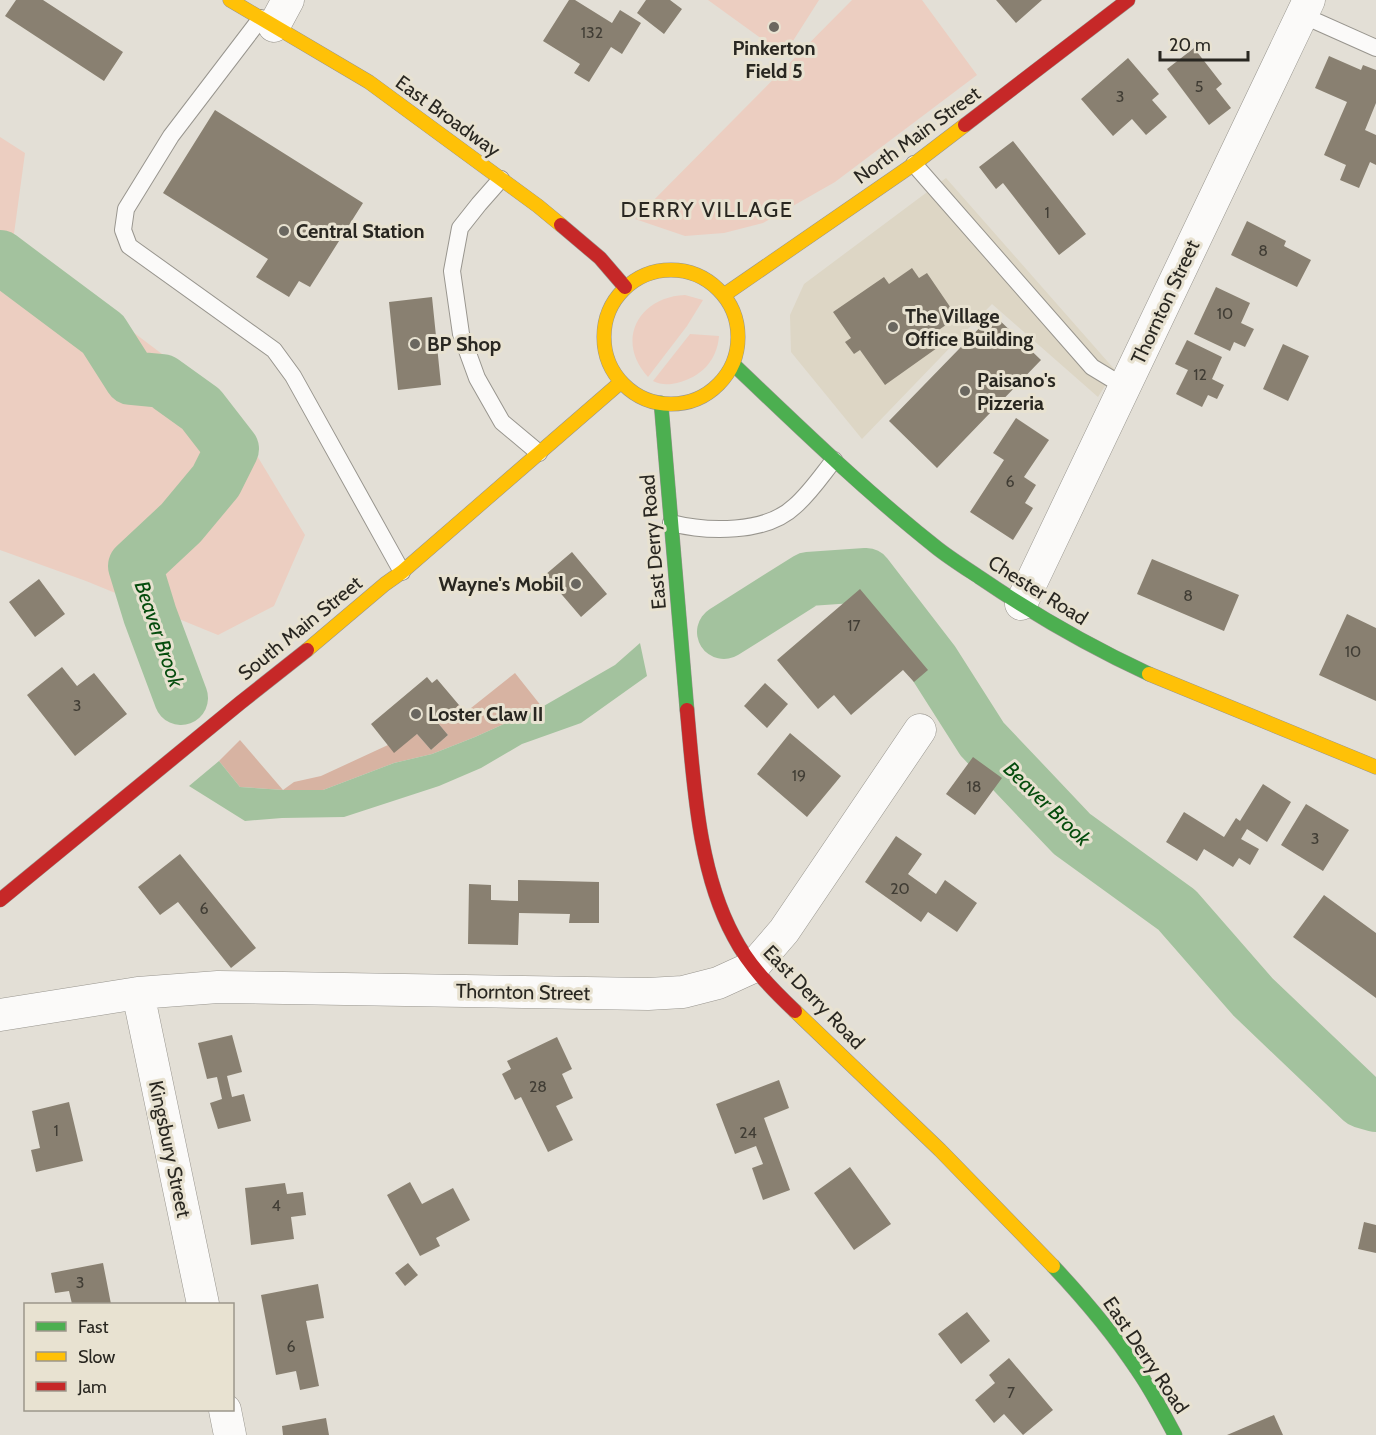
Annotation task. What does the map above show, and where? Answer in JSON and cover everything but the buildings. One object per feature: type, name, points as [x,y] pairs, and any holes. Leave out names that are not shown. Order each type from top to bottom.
[{"type":"main road","name":"East Broadway","points":[[230,0],[274,15],[369,82],[570,232],[600,258],[626,286]]},
{"type":"main road","name":"North Main Street","points":[[724,295],[914,164],[1128,0]]},
{"type":"main road","points":[[673,269],[693,273],[711,282],[724,295],[732,307],[738,330],[738,346],[733,364],[721,382],[703,396],[683,403],[661,403],[650,401],[621,382],[609,363],[603,340],[604,328],[611,305],[617,295],[633,280],[652,271],[673,269]]},
{"type":"main road","name":"Chester Road","points":[[733,364],[834,460],[938,549],[1059,628],[1152,676],[1376,767]]},
{"type":"main road","name":"South Main Street","points":[[0,900],[402,572],[621,382]]},
{"type":"main road","name":"East Derry Road","points":[[661,403],[700,830],[707,865],[730,931],[753,967],[777,993],[934,1144],[1038,1248],[1081,1295],[1114,1335],[1136,1367],[1175,1435]]},
{"type":"street","name":"Thornton Street","points":[[1021,604],[1305,7]]},
{"type":"street","name":"Thornton Street","points":[[0,1015],[138,993],[218,987],[648,994],[683,992],[718,983],[753,967],[784,931],[920,730]]},
{"type":"street","name":"Kingsbury Street","points":[[138,993],[203,1303]]},
{"type":"street","points":[[225,1411],[230,1435]]},
{"type":"lane","points":[[1305,7],[1376,48]]},
{"type":"lane","points":[[274,15],[171,136],[126,209],[123,230],[129,246],[274,350],[293,376],[402,572]]},
{"type":"lane","points":[[914,164],[1092,367],[1125,387]]},
{"type":"lane","points":[[501,179],[460,228],[452,272],[461,334],[477,378],[502,423],[539,453]]},
{"type":"lane","points":[[671,523],[715,530],[746,527],[772,520],[793,508],[834,460]]},
{"type":"shaded area","name":"Pinkerton Field 5","points":[[708,0],[819,0],[784,55]]},
{"type":"shaded area","points":[[852,0],[922,0],[977,75],[835,182],[763,223],[724,233],[685,236],[635,219]]},
{"type":"shaded area","points":[[0,137],[25,153],[13,241],[224,401],[305,535],[274,606],[218,635],[86,581],[0,550]]},
{"type":"shaded area","points":[[946,178],[1115,370],[1098,397],[992,304],[862,439],[791,352],[790,315],[804,284]]},
{"type":"shaded area","points":[[685,295],[703,300],[687,326],[648,377],[638,363],[633,349],[636,323],[644,312],[655,304]]},
{"type":"shaded area","points":[[690,334],[719,336],[715,353],[706,367],[693,377],[677,383],[665,384],[653,381]]},
{"type":"shaded area","points":[[640,643],[647,676],[581,723],[522,744],[481,768],[439,786],[344,817],[245,821],[189,786],[219,761],[240,787],[323,790],[394,763],[432,754],[542,707],[615,665]]},
{"type":"shaded area","points":[[515,673],[542,707],[432,754],[394,763],[323,790],[283,790],[294,782],[321,776],[417,734],[431,750],[448,735],[438,723],[459,705],[466,712]]},
{"type":"shaded area","points":[[240,740],[283,790],[240,787],[219,761]]},
{"type":"waterway","name":"Beaver Brook","points":[[0,257],[103,334],[131,378],[162,381],[201,409],[232,449],[216,481],[181,523],[135,566],[150,615],[181,698]]},
{"type":"waterway","name":"Beaver Brook","points":[[724,632],[808,579],[866,575],[933,662],[982,739],[1072,834],[1177,910],[1253,997],[1362,1101],[1376,1105]]},
{"type":"traffic: fast","points":[[733,364],[858,481],[942,552],[1043,618],[1149,674]]},
{"type":"traffic: fast","points":[[661,403],[687,710]]},
{"type":"traffic: fast","points":[[1053,1266],[1119,1343],[1148,1386],[1175,1435]]},
{"type":"traffic: slow","points":[[230,0],[369,82],[561,225]]},
{"type":"traffic: slow","points":[[724,295],[914,164],[965,125]]},
{"type":"traffic: slow","points":[[671,270],[697,275],[719,289],[733,311],[738,337],[733,363],[719,385],[697,399],[671,404],[645,399],[623,385],[609,363],[604,337],[609,311],[623,289],[645,275],[671,270]]},
{"type":"traffic: slow","points":[[307,650],[402,572],[621,382]]},
{"type":"traffic: slow","points":[[1149,674],[1376,767]]},
{"type":"traffic: slow","points":[[795,1011],[940,1150],[1053,1266]]},
{"type":"traffic: jam","points":[[965,125],[1128,0]]},
{"type":"traffic: jam","points":[[561,225],[600,258],[625,287]]},
{"type":"traffic: jam","points":[[0,900],[307,650]]},
{"type":"traffic: jam","points":[[687,710],[695,797],[712,884],[734,937],[747,958],[795,1011]]},
{"type":"place","name":"Pinkerton Field 5","points":[[774,27]]},
{"type":"place","name":"Central Station","points":[[284,231]]},
{"type":"place","name":"The Village Office Building","points":[[893,327]]},
{"type":"place","name":"BP Shop","points":[[415,344]]},
{"type":"place","name":"Paisano's Pizzeria","points":[[965,391]]},
{"type":"place","name":"Wayne's Mobil","points":[[576,584]]},
{"type":"place","name":"Loster Claw II","points":[[416,714]]},
{"type":"district","name":"DERRY VILLAGE","points":[[707,209]]}]
